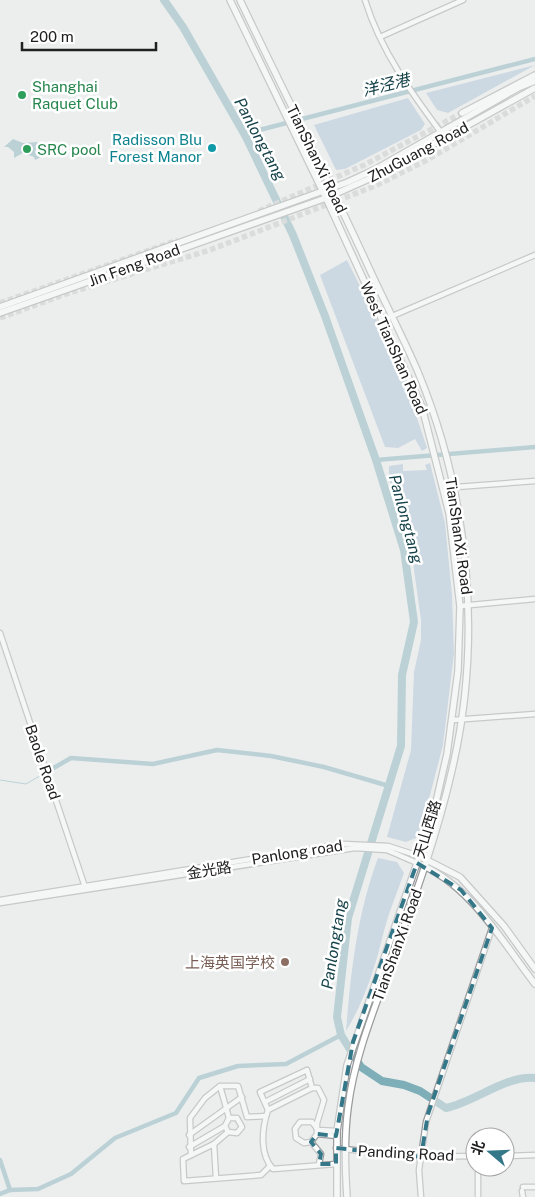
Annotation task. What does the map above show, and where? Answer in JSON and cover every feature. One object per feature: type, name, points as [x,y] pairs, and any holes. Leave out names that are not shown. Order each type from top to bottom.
[{"type":"main road","name":"TianShanXi Road","points":[[230,0],[294,133]]},
{"type":"main road","name":"TianShanXi Road","points":[[240,0],[332,187],[418,374],[453,487],[469,604],[469,638],[462,718],[453,768],[428,860],[362,1042],[348,1106],[345,1149],[347,1197]]},
{"type":"main road","points":[[462,113],[535,75]]},
{"type":"main road","points":[[0,307],[268,214],[294,201],[376,169],[518,88],[535,81]]},
{"type":"main road","name":"ZhuGuang Road","points":[[268,214],[326,198],[380,174],[535,88]]},
{"type":"main road","name":"West TianShan Road","points":[[294,133],[422,407],[449,512],[460,606]]},
{"type":"main road","name":"Jin Feng Road","points":[[0,313],[268,214]]},
{"type":"main road","name":"天山西路","points":[[337,1197],[337,1134],[347,1065],[353,1042],[417,863],[436,802],[453,720],[458,671],[460,606]]},
{"type":"main road","points":[[419,856],[460,877],[504,926],[535,969]]},
{"type":"main road","points":[[417,863],[461,890],[535,984]]},
{"type":"street","points":[[365,0],[380,37],[404,82],[445,138]]},
{"type":"street","points":[[380,37],[463,0]]},
{"type":"street","points":[[383,320],[535,255]]},
{"type":"street","points":[[444,488],[535,481]]},
{"type":"street","points":[[460,606],[535,599]]},
{"type":"street","name":"Baole Road","points":[[0,633],[86,888]]},
{"type":"street","points":[[453,720],[535,714]]},
{"type":"street","name":"Panlong road","points":[[86,888],[355,846],[387,848],[419,856]]},
{"type":"street","points":[[387,848],[417,863]]},
{"type":"street","points":[[0,900],[86,888]]},
{"type":"street","points":[[0,904],[86,888]]},
{"type":"street","points":[[421,1197],[420,1157],[428,1114],[492,928]]},
{"type":"street","points":[[312,1088],[307,1070],[260,1092],[268,1110],[262,1126],[266,1162],[273,1169],[336,1164]]},
{"type":"street","points":[[265,1102],[310,1079]]},
{"type":"street","points":[[189,1147],[225,1126],[229,1118],[220,1086]]},
{"type":"street","points":[[191,1155],[189,1147],[190,1118],[204,1098],[220,1086],[238,1086],[247,1116]]},
{"type":"street","points":[[268,1110],[312,1088],[318,1088],[324,1100],[317,1123],[318,1132],[311,1142],[304,1143],[296,1138],[295,1129],[300,1122],[312,1122],[318,1132]]},
{"type":"street","points":[[189,1135],[242,1097]]},
{"type":"street","points":[[241,1121],[247,1116],[266,1116]]},
{"type":"street","points":[[229,1118],[237,1118],[241,1121],[242,1127],[237,1133],[228,1132],[214,1144],[183,1159],[184,1181],[261,1175],[270,1166]]},
{"type":"street","points":[[225,1126],[228,1132]]},
{"type":"street","points":[[318,1132],[337,1134]]},
{"type":"street","points":[[311,1142],[321,1154],[320,1164]]},
{"type":"street","points":[[214,1144],[216,1178]]},
{"type":"street","name":"Panding Road","points":[[336,1148],[420,1157],[465,1156]]},
{"type":"street","points":[[515,1156],[534,1155],[535,1148]]},
{"type":"street","points":[[478,1177],[478,1197]]},
{"type":"street","points":[[523,1197],[523,1189],[535,1187]]},
{"type":"highlighted area","points":[[417,863],[461,890],[492,928],[428,1114],[421,1157],[336,1148],[336,1164],[319,1164],[321,1154],[311,1142],[317,1134],[336,1136],[353,1042]]},
{"type":"shaded area","points":[[535,65],[448,113],[437,110],[426,93]]},
{"type":"shaded area","points":[[408,98],[425,124],[421,130],[345,169],[336,170],[314,125]]},
{"type":"shaded area","name":"SRC pool","points":[[13,139],[23,143],[38,142],[42,146],[43,156],[35,160],[34,157],[23,153],[14,158],[14,152],[8,147],[4,147]]},
{"type":"shaded area","points":[[347,260],[399,364],[427,448],[422,451],[415,439],[398,448],[385,447],[320,275]]},
{"type":"shaded area","points":[[430,463],[445,523],[452,595],[454,653],[443,745],[422,826],[416,838],[406,842],[387,837],[411,750],[414,672],[421,640],[421,620],[407,520],[401,501],[389,480],[389,466],[403,464],[403,471],[427,470],[425,465]]},
{"type":"shaded area","points":[[378,858],[397,862],[404,873],[387,919],[368,984],[346,1031],[356,943],[365,900]]},
{"type":"waterway","name":"Panlongtang","points":[[164,0],[183,27],[246,137],[293,235],[325,316],[376,460],[404,550],[414,622],[402,675],[401,746],[348,918],[337,1017],[341,1035],[361,1067],[382,1081],[404,1085],[420,1091],[446,1108],[513,1081],[535,1078]]},
{"type":"waterway","name":"洋泾港","points":[[244,134],[535,59]]},
{"type":"waterway","points":[[376,460],[535,447]]},
{"type":"waterway","points":[[50,770],[71,758],[153,764],[217,750],[271,756],[324,767],[389,786]]},
{"type":"waterway","points":[[0,780],[26,784],[43,774]]},
{"type":"waterway","points":[[0,1194],[10,1190],[38,1189],[71,1174],[115,1138],[176,1113],[199,1078],[238,1066],[286,1064],[341,1035]]},
{"type":"waterway","points":[[0,1160],[10,1190]]},
{"type":"tunnel","points":[[0,318],[66,294],[210,250],[375,186],[427,160],[535,96]]},
{"type":"tunnel","points":[[259,211],[364,165],[462,113]]},
{"type":"tunnel","points":[[0,303],[178,240]]},
{"type":"place","name":"Shanghai Raquet Club","points":[[22,95]]},
{"type":"place","name":"Radisson Blu Forest Manor","points":[[212,148]]},
{"type":"place","name":"SRC pool","points":[[27,149]]},
{"type":"place","name":"上海英国学校","points":[[285,962]]}]
